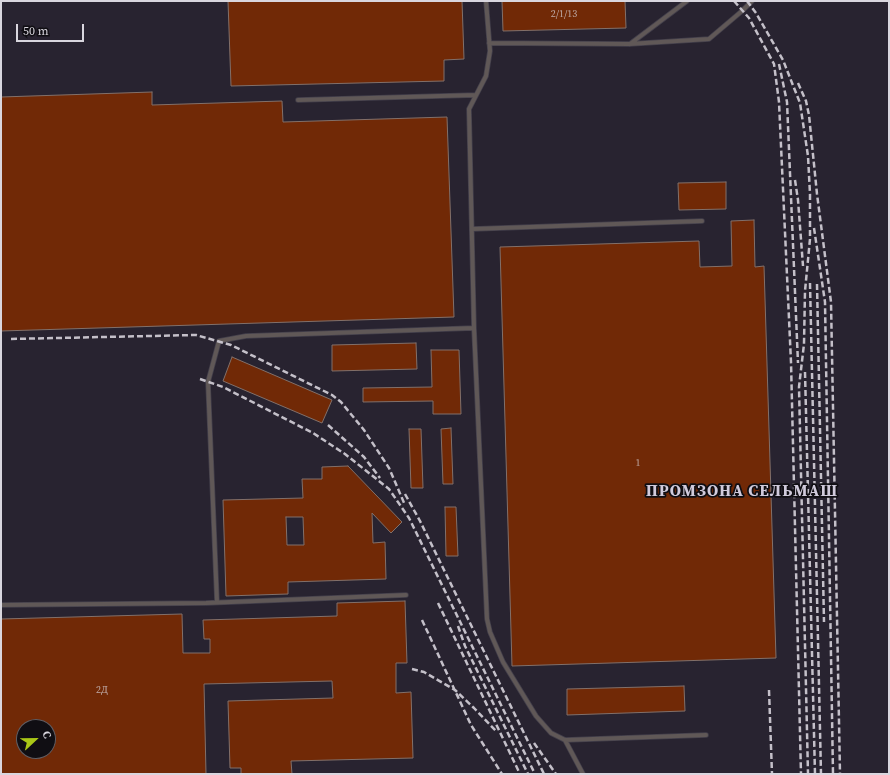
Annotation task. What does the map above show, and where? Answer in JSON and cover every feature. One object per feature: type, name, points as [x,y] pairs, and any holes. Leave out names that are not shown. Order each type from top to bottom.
[{"type":"lane","points":[[486,1],[490,51],[486,76],[469,109],[474,328],[487,619],[490,632],[502,662],[536,716],[551,733],[566,740],[706,734]]},
{"type":"lane","points":[[629,44],[687,1]]},
{"type":"lane","points":[[489,43],[629,44],[708,39],[752,1]]},
{"type":"lane","points":[[298,100],[476,95]]},
{"type":"lane","points":[[472,229],[702,221]]},
{"type":"lane","points":[[217,602],[208,382],[219,341],[246,336],[474,328]]},
{"type":"lane","points":[[1,605],[217,602],[406,595]]},
{"type":"lane","points":[[566,740],[584,774]]},
{"type":"building","points":[[228,1],[462,1],[464,59],[444,60],[444,81],[231,86]]},
{"type":"building","points":[[502,1],[625,1],[626,28],[503,31]]},
{"type":"building","points":[[152,92],[152,105],[282,101],[283,122],[447,117],[454,317],[1,331],[1,97]]},
{"type":"building","points":[[726,182],[726,209],[679,210],[678,183]]},
{"type":"building","points":[[754,220],[755,267],[764,266],[776,658],[512,666],[500,247],[699,241],[700,267],[732,266],[731,221]]},
{"type":"building","points":[[416,343],[417,369],[332,371],[332,345]]},
{"type":"building","points":[[431,350],[459,350],[461,414],[433,414],[433,401],[363,402],[363,388],[432,387]]},
{"type":"building","points":[[232,357],[332,400],[322,423],[223,381]]},
{"type":"building","points":[[451,428],[453,484],[443,484],[441,429]]},
{"type":"building","points":[[409,429],[421,429],[423,488],[411,488]]},
{"type":"building","points":[[348,466],[402,522],[391,533],[372,513],[373,543],[385,542],[386,579],[288,582],[288,594],[226,596],[223,500],[303,498],[302,479],[322,479],[322,467]],"holes":[[[286,517],[303,517],[304,545],[287,545]]]},
{"type":"building","points":[[445,507],[456,507],[458,556],[446,556]]},
{"type":"building","points":[[405,601],[407,663],[396,663],[396,693],[411,692],[413,758],[291,761],[292,774],[241,774],[241,768],[230,768],[228,701],[333,698],[332,681],[204,684],[206,774],[1,774],[1,619],[182,614],[183,653],[210,653],[210,639],[204,639],[203,620],[337,616],[337,603]]},
{"type":"building","points":[[684,686],[685,711],[567,715],[567,689]]},
{"type":"railway","points":[[734,1],[749,18],[774,64],[779,102],[791,362],[801,774]]},
{"type":"railway","points":[[747,1],[756,13],[783,60],[800,103],[808,156],[810,239],[805,291],[804,344],[799,387],[808,774]]},
{"type":"railway","points":[[779,64],[787,102],[798,363]]},
{"type":"railway","points":[[798,83],[806,101],[809,115],[817,194],[831,302],[840,774]]},
{"type":"railway","points":[[795,180],[803,266]]},
{"type":"railway","points":[[814,228],[825,302],[833,774]]},
{"type":"railway","points":[[810,283],[821,774]]},
{"type":"railway","points":[[817,284],[824,622]]},
{"type":"railway","points":[[11,339],[196,335],[231,345],[332,395],[341,402],[364,430],[389,468],[405,505]]},
{"type":"railway","points":[[805,372],[815,774]]},
{"type":"railway","points":[[200,379],[223,387],[313,433],[345,454],[389,489],[409,518],[535,774]]},
{"type":"railway","points":[[328,425],[364,457],[380,478]]},
{"type":"railway","points":[[405,494],[420,521],[544,774]]},
{"type":"railway","points":[[438,603],[520,774]]},
{"type":"railway","points":[[422,620],[471,725],[502,774]]},
{"type":"railway","points":[[458,626],[465,646],[528,774]]},
{"type":"railway","points":[[412,669],[424,672],[455,690],[497,732]]},
{"type":"railway","points":[[769,690],[772,774]]},
{"type":"railway","points":[[534,743],[556,774]]},
{"type":"district","name":"ПРОМЗОНА СЕЛЬМАШ","points":[[742,492]]}]
